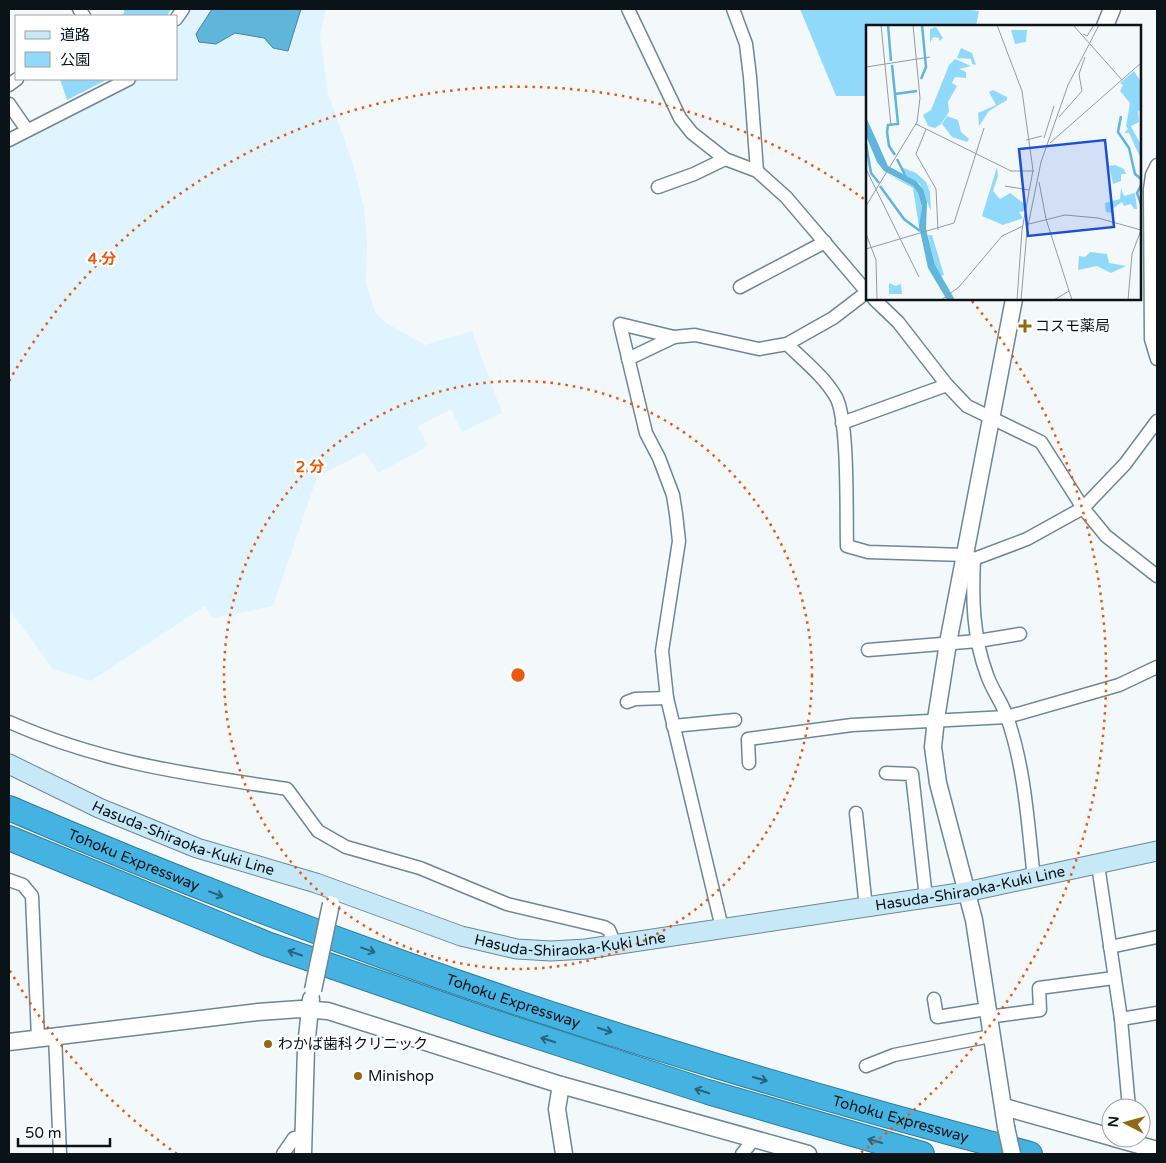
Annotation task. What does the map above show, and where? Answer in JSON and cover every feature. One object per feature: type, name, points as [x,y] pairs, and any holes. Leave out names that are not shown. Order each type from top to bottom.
[{"type":"highway","name":"Tohoku Expressway","points":[[9,808],[208,891],[456,981],[740,1073],[1030,1154]]},
{"type":"highway","name":"Tohoku Expressway","points":[[9,838],[267,944],[481,1018],[708,1092],[922,1154]]},
{"type":"highway","points":[[9,851],[108,880]]},
{"type":"main road","name":"Hasuda-Shiraoka-Kuki Line","points":[[9,764],[99,808],[197,848],[333,897],[497,945],[551,951],[615,944],[966,892],[1034,879],[1157,851]]},
{"type":"street","points":[[628,9],[680,118],[692,133],[725,159],[757,171],[786,197],[866,291]]},
{"type":"street","points":[[733,9],[746,44],[757,171]]},
{"type":"street","points":[[1104,25],[1112,9]]},
{"type":"street","points":[[9,140],[127,80]]},
{"type":"street","points":[[9,104],[27,130]]},
{"type":"street","points":[[658,187],[694,174],[725,159]]},
{"type":"street","points":[[1157,165],[1145,189],[1151,338],[1157,359]]},
{"type":"street","points":[[740,287],[825,242]]},
{"type":"street","points":[[722,928],[667,698],[662,651],[679,541],[673,495],[659,458],[646,433],[620,324],[674,337],[695,335],[759,350],[787,344],[833,318],[866,293]]},
{"type":"street","points":[[875,300],[898,322],[946,385],[967,406],[1041,442],[1083,508],[1106,536],[1157,576]]},
{"type":"street","points":[[1012,1154],[991,1036],[974,920],[935,766],[936,719],[948,643],[970,557],[992,418],[1014,300]]},
{"type":"street","points":[[628,359],[674,337]]},
{"type":"street","points":[[787,344],[825,381],[837,399],[842,423],[847,546],[868,552],[970,557],[1027,539],[1083,508],[1125,464],[1157,421]]},
{"type":"street","points":[[842,423],[946,385]]},
{"type":"street","points":[[970,557],[972,599],[978,641],[987,675],[1007,717],[1023,783],[1034,879]]},
{"type":"street","points":[[868,650],[978,641],[1020,634]]},
{"type":"street","points":[[749,764],[748,738],[852,725],[936,719],[963,721],[1007,717],[1119,685],[1157,667]]},
{"type":"street","points":[[627,702],[635,699],[667,698]]},
{"type":"street","points":[[673,726],[735,720]]},
{"type":"street","points":[[9,722],[68,746],[159,770],[287,788],[318,831],[346,847],[420,868],[507,904],[604,927],[609,930],[615,944]]},
{"type":"street","points":[[886,773],[912,774],[926,898]]},
{"type":"street","points":[[856,813],[866,908]]},
{"type":"street","points":[[1098,865],[1120,1019],[1128,1098]]},
{"type":"street","points":[[9,880],[23,886],[32,896],[38,1038]]},
{"type":"street","points":[[303,1154],[309,1009],[333,897]]},
{"type":"street","points":[[1110,946],[1157,937]]},
{"type":"street","points":[[934,999],[938,1017],[1040,1010],[1039,988],[1114,978]]},
{"type":"street","points":[[9,1042],[266,1012],[309,1009],[345,1015],[561,1085],[808,1154]]},
{"type":"street","points":[[1120,1019],[1157,1013]]},
{"type":"street","points":[[55,1036],[60,1154]]},
{"type":"street","points":[[866,1066],[894,1055],[991,1036]]},
{"type":"street","points":[[561,1085],[557,1109],[564,1154]]},
{"type":"street","points":[[1004,1107],[1101,1135]]},
{"type":"street","points":[[283,1154],[294,1138],[303,1136]]},
{"type":"street","points":[[742,1154],[754,1139]]},
{"type":"shaded area","points":[[189,9],[326,9],[320,35],[328,94],[353,164],[364,208],[367,243],[366,284],[376,314],[386,323],[425,345],[472,331],[502,413],[462,432],[451,409],[418,426],[428,446],[378,473],[365,452],[317,477],[273,606],[213,618],[205,606],[91,681],[53,669],[9,609],[9,146],[136,80],[178,80],[178,25]]},
{"type":"shaded area","points":[[212,9],[301,9],[288,51],[273,48],[264,38],[235,33],[216,44],[199,42],[196,34]]},
{"type":"green space","points":[[124,9],[171,9],[168,15],[121,15],[124,13]]},
{"type":"green space","points":[[800,9],[962,9],[979,11],[976,25],[866,25],[866,96],[836,96]]},
{"type":"green space","points":[[60,80],[106,80],[67,100]]},
{"type":"place","name":"コスモ薬局","points":[[1025,326]]},
{"type":"place","name":"わかば歯科クリニック","points":[[268,1044]]},
{"type":"place","name":"Minishop","points":[[358,1076]]}]
